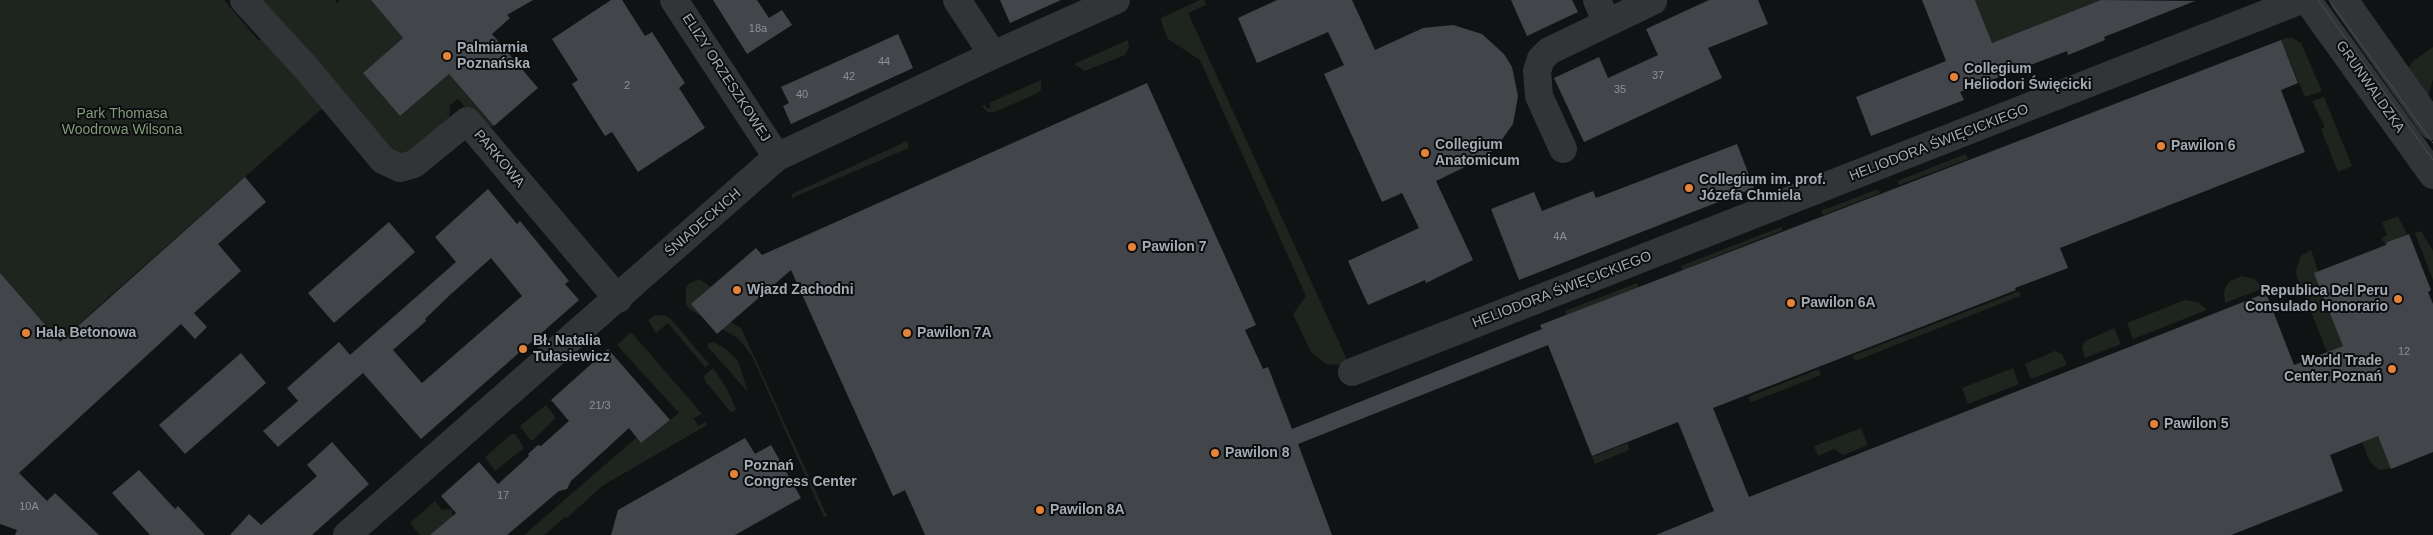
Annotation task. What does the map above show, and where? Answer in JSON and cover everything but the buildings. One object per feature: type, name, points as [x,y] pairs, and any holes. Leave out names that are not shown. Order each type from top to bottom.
[{"type":"street","name":"PARKOWA","points":[[244,0],[307,69],[383,160],[400,168],[414,164],[467,121],[618,299]]},
{"type":"street","name":"ELIZY ORZESZKOWEJ","points":[[674,0],[777,157]]},
{"type":"street","points":[[957,0],[993,55]]},
{"type":"street","name":"ŚNIADECKICH","points":[[347,535],[618,299],[777,157],[993,55],[1116,0]]},
{"type":"street","name":"HELIODORA ŚWIĘCICKIEGO","points":[[1352,372],[2301,0]]},
{"type":"street","name":"GRUNWALDZKA","points":[[2308,0],[2433,175]]},
{"type":"street","name":"GRUNWALDZKA","points":[[2324,0],[2433,150]]},
{"type":"street","name":"GRUNWALDZKA","points":[[2344,0],[2433,126]]},
{"type":"street","points":[[1563,149],[1539,96],[1538,66],[1541,59],[1602,11],[1652,1]]},
{"type":"green space","name":"Park Thomasa Woodrowa Wilsona","points":[[0,0],[224,0],[258,40],[265,39],[324,107],[102,303],[0,397]]},
{"type":"green space","points":[[261,0],[335,0],[337,3],[340,0],[371,0],[403,38],[363,73],[400,116],[449,74],[494,126],[481,125],[458,99],[450,105],[449,119],[412,151],[402,154],[393,151]]},
{"type":"green space","points":[[1200,0],[1204,0],[1206,5],[1188,13],[1348,362],[1340,365],[1326,364],[1311,352],[1293,314],[1306,296],[1200,60],[1168,39],[1161,18]]},
{"type":"green space","points":[[1975,0],[2101,0],[1992,43]]},
{"type":"green space","points":[[2293,38],[2301,43],[2322,91],[2305,97],[2281,40]]},
{"type":"green space","points":[[1128,40],[1129,48],[1125,55],[1085,71],[1074,64]]},
{"type":"green space","points":[[2433,47],[2433,79],[2428,96],[2408,69],[2413,61]]},
{"type":"green space","points":[[1041,80],[1041,89],[1038,93],[995,112],[987,112],[982,106],[985,105],[987,109],[991,107],[989,103]]},
{"type":"green space","points":[[2324,97],[2352,166],[2338,172],[2321,129],[2325,127],[2312,101]]},
{"type":"green space","points":[[907,141],[909,148],[792,198],[792,194]]},
{"type":"green space","points":[[1966,154],[1968,159],[1899,185],[1897,181]]},
{"type":"green space","points":[[1878,189],[1880,193],[1823,215],[1821,211]]},
{"type":"green space","points":[[2398,216],[2407,234],[2387,242],[2386,245],[2381,238],[2387,235],[2382,222]]},
{"type":"green space","points":[[1781,227],[1783,230],[1682,270],[1681,266]]},
{"type":"green space","points":[[2421,231],[2433,251],[2433,280],[2415,233]]},
{"type":"green space","points":[[2311,250],[2343,346],[2327,352],[2295,272],[2301,256]]},
{"type":"green space","points":[[2242,276],[2254,279],[2264,288],[2225,303],[2224,292],[2226,286],[2230,281]]},
{"type":"green space","points":[[699,279],[711,287],[730,322],[741,328],[827,516],[824,517],[752,356],[739,339],[689,309],[686,304],[686,288],[688,284]]},
{"type":"green space","points":[[1637,283],[1639,287],[1566,315],[1565,311]]},
{"type":"green space","points":[[2019,291],[2020,296],[1855,361],[1852,356]]},
{"type":"green space","points":[[2185,300],[2198,302],[2207,310],[2133,339],[2127,323]]},
{"type":"green space","points":[[655,315],[666,316],[671,319],[709,364],[705,367],[668,323],[656,333],[648,320]]},
{"type":"green space","points":[[2114,328],[2121,344],[2085,358],[2082,348],[2085,341]]},
{"type":"green space","points":[[631,332],[702,414],[694,418],[698,426],[706,422],[707,425],[602,486],[567,518],[565,517],[544,535],[524,535],[636,438],[641,443],[679,413],[617,345]]},
{"type":"green space","points":[[714,342],[727,350],[738,361],[748,392],[708,347],[708,343]]},
{"type":"green space","points":[[2055,351],[2062,354],[2067,365],[2031,379],[2025,364]]},
{"type":"green space","points":[[713,368],[727,389],[736,409],[735,411],[731,412],[705,381],[704,376]]},
{"type":"green space","points":[[2013,368],[2019,384],[1968,404],[1962,388]]},
{"type":"green space","points":[[1819,369],[1821,375],[1751,402],[1748,397]]},
{"type":"green space","points":[[546,405],[556,418],[533,440],[530,440],[520,426]]},
{"type":"green space","points":[[1861,428],[1868,445],[1843,455],[1834,449],[1818,456],[1814,446]]},
{"type":"green space","points":[[512,434],[515,434],[524,448],[495,471],[485,457]]},
{"type":"green space","points":[[2378,436],[2390,466],[2393,468],[2379,470],[2370,462],[2362,442]]},
{"type":"green space","points":[[1628,443],[1629,450],[1595,464],[1592,457]]},
{"type":"green space","points":[[435,501],[442,510],[452,509],[452,516],[430,535],[420,535],[410,523]]},
{"type":"tram line","points":[[2318,0],[2433,160]]},
{"type":"tram line","points":[[2329,0],[2433,143]]},
{"type":"place","name":"Palmiarnia Poznańska","points":[[447,56]]},
{"type":"place","name":"Collegium Heliodori Święcicki","points":[[1954,77]]},
{"type":"place","name":"Pawilon 6","points":[[2161,146]]},
{"type":"place","name":"Collegium Anatomicum","points":[[1425,153]]},
{"type":"place","name":"Collegium im. prof. Józefa Chmiela","points":[[1689,188]]},
{"type":"place","name":"Pawilon 7","points":[[1132,247]]},
{"type":"place","name":"Wjazd Zachodni","points":[[737,290]]},
{"type":"place","name":"Republica Del Peru Consulado Honorario","points":[[2398,299]]},
{"type":"place","name":"Pawilon 6A","points":[[1791,303]]},
{"type":"place","name":"Hala Betonowa","points":[[26,333]]},
{"type":"place","name":"Pawilon 7A","points":[[907,333]]},
{"type":"place","name":"Bł. Natalia Tułasiewicz","points":[[523,349]]},
{"type":"place","name":"World Trade Center Poznań","points":[[2392,369]]},
{"type":"place","name":"Pawilon 5","points":[[2154,424]]},
{"type":"place","name":"Pawilon 8","points":[[1215,453]]},
{"type":"place","name":"Poznań Congress Center","points":[[734,474]]},
{"type":"place","name":"Pawilon 8A","points":[[1040,510]]}]
